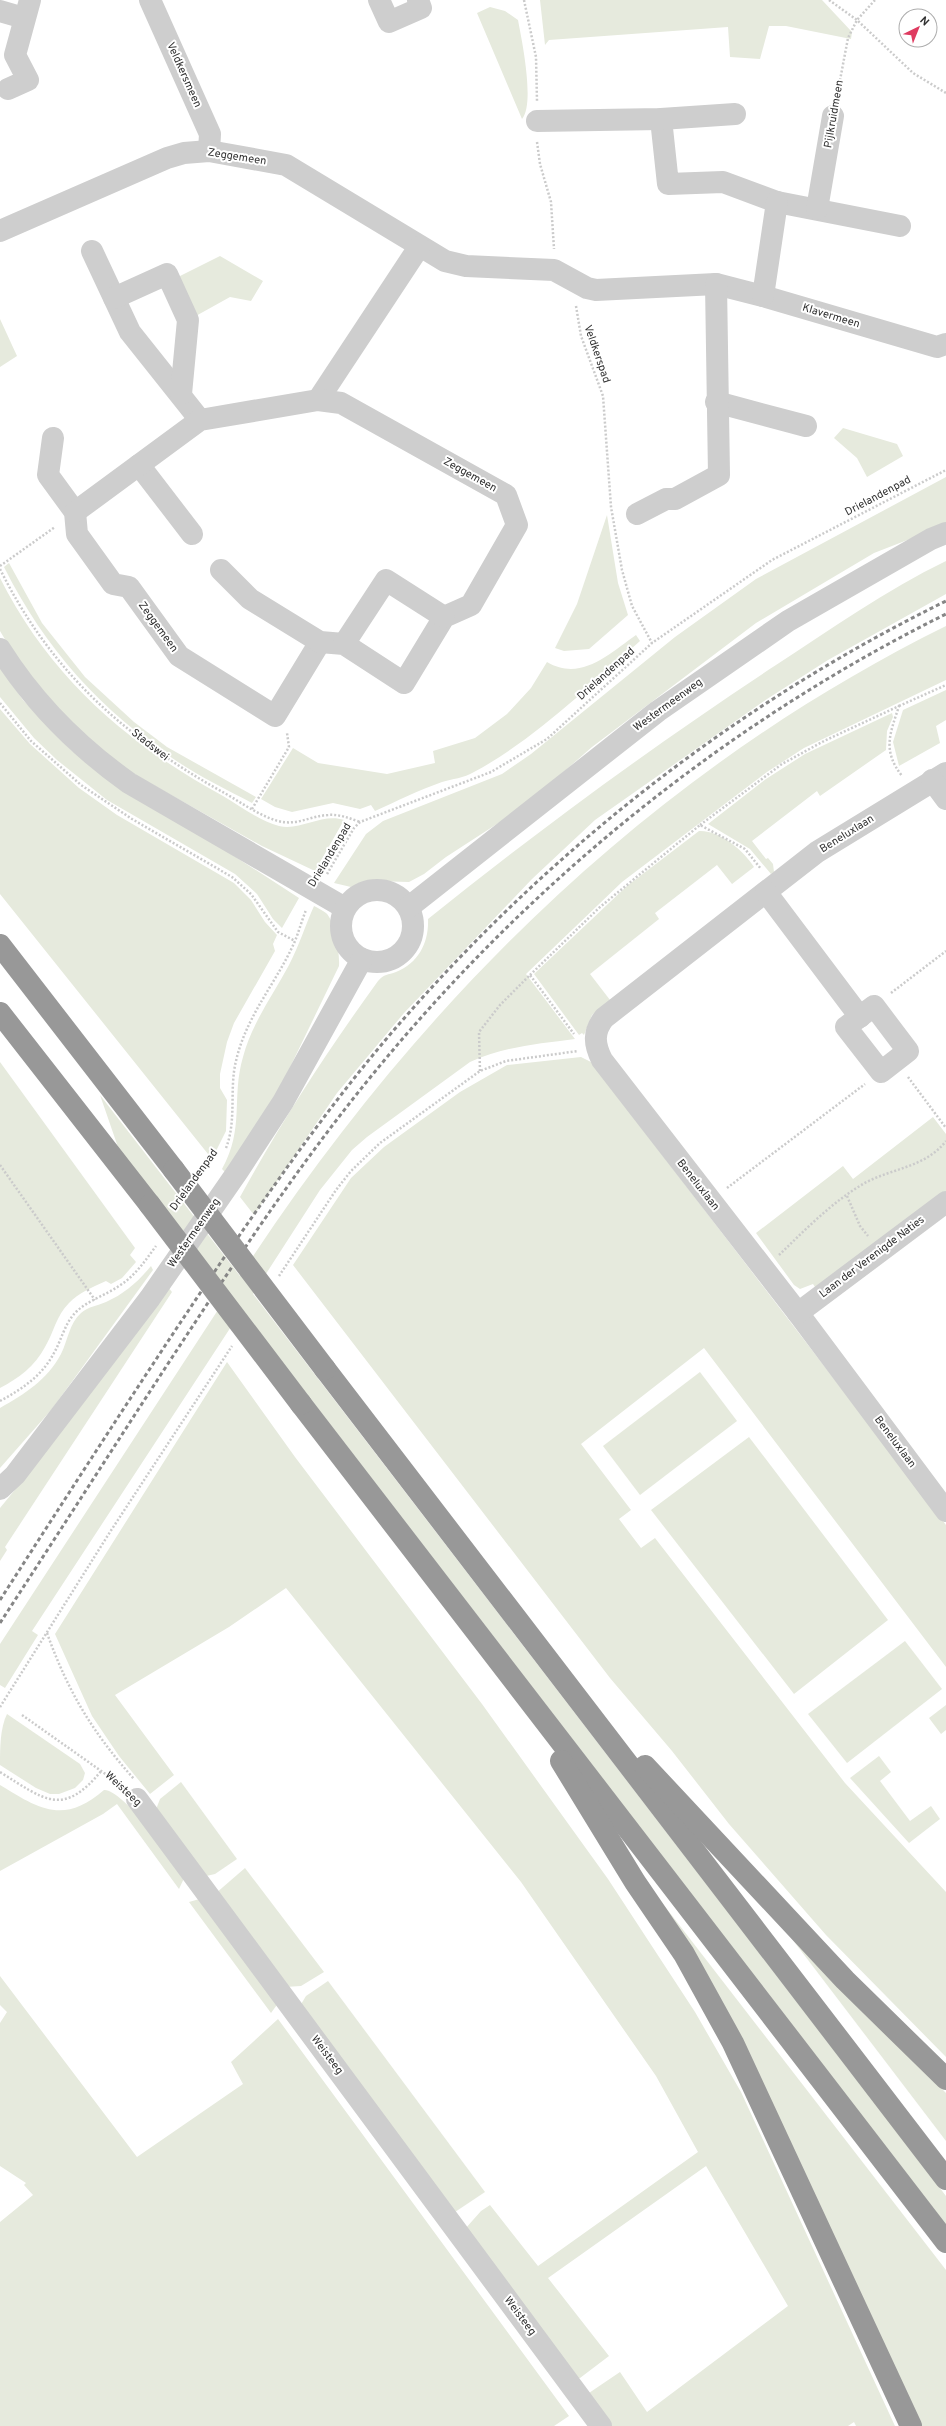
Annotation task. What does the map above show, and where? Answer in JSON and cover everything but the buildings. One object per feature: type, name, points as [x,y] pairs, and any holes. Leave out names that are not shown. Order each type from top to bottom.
[{"type":"highway","points":[[0,944],[946,2179]]},
{"type":"highway","points":[[0,1013],[150,1205],[946,2242]]},
{"type":"highway","points":[[499,1659],[635,1882],[684,1954],[711,2002],[759,2096],[911,2426]]},
{"type":"highway","points":[[568,1686],[749,1875],[845,1980],[946,2079]]},
{"type":"street","name":"Veldkersmeen","points":[[150,0],[210,134],[210,151]]},
{"type":"street","points":[[379,0],[390,22],[421,8],[418,0]]},
{"type":"street","points":[[0,11],[27,9],[15,55],[28,80],[8,89]]},
{"type":"street","points":[[537,121],[661,119],[735,114]]},
{"type":"street","name":"Pijlkruidmeen","points":[[818,209],[833,116]]},
{"type":"street","points":[[661,119],[668,184],[723,182],[777,202],[900,226]]},
{"type":"street","name":"Zeggemeen","points":[[0,231],[167,158],[184,153],[210,151],[286,165],[418,247],[445,261],[466,266],[554,270]]},
{"type":"street","points":[[763,296],[777,202]]},
{"type":"street","points":[[318,400],[418,247]]},
{"type":"street","points":[[92,251],[130,332],[181,394],[200,420]]},
{"type":"street","name":"Klavermeen","points":[[554,270],[563,273],[587,288],[596,290],[716,284],[763,296],[937,347],[946,344]]},
{"type":"street","points":[[114,298],[167,274],[188,320],[181,394]]},
{"type":"street","points":[[638,514],[666,499],[675,499],[719,475],[716,402],[716,284]]},
{"type":"street","name":"Zeggemeen","points":[[275,716],[179,656],[129,587],[113,584],[77,534],[75,512],[200,420],[318,400],[341,403],[506,496],[517,525],[471,605],[444,617]]},
{"type":"street","points":[[716,402],[806,426]]},
{"type":"street","points":[[53,438],[48,475],[75,512]]},
{"type":"street","points":[[139,465],[192,534]]},
{"type":"street","name":"Westermeenweg","points":[[409,907],[658,711],[788,621],[932,539],[946,533]]},
{"type":"street","points":[[220,570],[250,599],[320,642],[344,644],[404,683],[444,617],[386,580],[344,644]]},
{"type":"street","points":[[275,716],[320,642]]},
{"type":"street","points":[[0,649],[31,694],[54,720],[105,766],[129,783],[345,908]]},
{"type":"street","name":"Beneluxlaan","points":[[946,799],[939,777],[817,852],[604,1018],[598,1026],[595,1037],[596,1047],[602,1060],[798,1313],[946,1510]]},
{"type":"street","points":[[770,889],[867,1011],[908,1051],[888,1066],[846,1027],[867,1011]]},
{"type":"street","points":[[369,890],[384,890],[398,896],[409,907],[413,919],[413,932],[409,945],[400,954],[388,960],[375,962],[362,959],[347,946],[341,927],[345,908],[355,896],[369,890]]},
{"type":"street","name":"Westermeenweg","points":[[0,1489],[15,1475],[150,1298],[238,1170],[283,1102],[362,959]]},
{"type":"street","name":"Laan der Verenigde Naties","points":[[798,1313],[946,1202]]},
{"type":"street","name":"Weisteeg","points":[[137,1790],[601,2426]]},
{"type":"path","points":[[524,0],[536,57],[538,154],[551,202],[554,270]]},
{"type":"path","points":[[829,0],[857,20],[913,73],[946,93]]},
{"type":"path","name":"Pijlkruidmeen","points":[[833,116],[848,38],[857,20],[875,0]]},
{"type":"path","name":"Veldkerspad","points":[[576,301],[581,336],[599,380],[603,396],[611,507],[622,570],[632,606],[652,643]]},
{"type":"path","name":"Drielandenpad","points":[[224,1153],[232,1122],[234,1075],[246,1029],[295,941],[300,922],[317,891],[354,828],[360,822],[491,772],[547,739],[652,643],[772,560],[946,470]]},
{"type":"path","points":[[0,568],[75,512]]},
{"type":"path","name":"Stadswei","points":[[0,568],[36,633],[69,675],[87,693],[160,753],[181,768],[270,818],[286,823],[304,822],[327,814],[343,816],[360,822]]},
{"type":"path","points":[[480,1071],[479,1032],[500,1005],[600,908],[700,825],[782,764],[824,741],[946,685]]},
{"type":"path","points":[[0,703],[32,741],[81,784],[132,819],[232,877],[251,894],[278,932],[295,941]]},
{"type":"path","points":[[899,706],[891,731],[889,747],[893,762],[914,792]]},
{"type":"path","points":[[252,808],[289,747],[287,731],[290,726],[275,716]]},
{"type":"path","points":[[700,825],[745,849],[770,889]]},
{"type":"path","points":[[867,1011],[946,951]]},
{"type":"path","points":[[530,975],[577,1037]]},
{"type":"path","points":[[710,1200],[888,1066],[946,1128]]},
{"type":"path","points":[[764,1270],[806,1228],[847,1196],[864,1184],[931,1156],[946,1141]]},
{"type":"path","points":[[0,1165],[95,1300]]},
{"type":"path","points":[[847,1196],[860,1226],[880,1251]]},
{"type":"path","points":[[0,1401],[26,1385],[42,1371],[54,1353],[69,1320],[82,1307],[120,1286],[137,1272],[160,1241]]},
{"type":"path","points":[[47,1633],[66,1682],[99,1739],[137,1790]]},
{"type":"path","points":[[0,1707],[34,1654]]},
{"type":"path","name":"Weisteeg","points":[[22,1715],[102,1770],[137,1790]]},
{"type":"path","points":[[0,1772],[40,1796],[58,1800],[78,1795],[102,1770]]},
{"type":"shaded area","points":[[540,0],[822,0],[852,32],[851,39],[786,26],[769,26],[760,59],[730,57],[728,27],[549,40],[545,45]]},
{"type":"shaded area","points":[[490,7],[505,11],[518,20],[528,87],[526,111],[522,119],[477,13]]},
{"type":"shaded area","points":[[220,256],[263,281],[251,301],[230,297],[194,317],[178,277]]},
{"type":"shaded area","points":[[0,319],[17,356],[0,367]]},
{"type":"shaded area","points":[[843,428],[897,444],[903,456],[867,477],[857,458],[834,438]]},
{"type":"shaded area","points":[[946,477],[946,525],[874,553],[756,623],[592,747],[526,805],[446,857],[424,874],[409,882],[373,881],[351,887],[334,883],[366,834],[383,821],[502,774],[531,754],[675,637],[756,579]]},
{"type":"shaded area","points":[[607,515],[618,583],[628,615],[589,649],[564,651],[555,648],[577,604]]},
{"type":"shaded area","points":[[946,561],[946,594],[828,660],[767,699],[595,820],[532,879],[404,1013],[337,1093],[254,1215],[240,1197],[272,1141],[323,1060],[378,981],[384,976],[404,968],[411,963],[421,951],[427,936],[428,919],[513,852],[687,725],[859,610],[902,584]]},
{"type":"shaded area","points":[[9,563],[42,623],[85,677],[134,722],[167,747],[256,797],[252,803],[178,762],[124,722],[100,700],[57,651],[38,625],[20,597],[4,567]]},
{"type":"shaded area","points":[[0,578],[20,614],[42,646],[67,677],[123,730],[154,754],[250,813],[272,824],[287,827],[336,818],[344,820],[315,871],[262,846],[139,777],[112,759],[60,713],[18,661],[0,631]]},
{"type":"shaded area","points":[[946,626],[946,680],[804,748],[767,772],[622,882],[526,974],[575,1039],[509,1049],[496,1052],[470,1062],[367,1137],[352,1150],[320,1190],[253,1294],[946,2196],[946,2225],[242,1310],[32,1631],[38,1635],[5,1688],[0,1685],[0,1644],[229,1293],[119,1150],[100,1095],[240,1276],[309,1175],[384,1079],[464,988],[549,903],[640,824],[736,751],[838,685]]},
{"type":"shaded area","points":[[636,635],[640,641],[581,694],[518,744],[470,774],[433,785],[375,811],[371,805],[360,809],[333,803],[292,812],[275,807],[261,799],[293,748],[318,763],[387,774],[435,763],[433,751],[475,738],[507,714],[531,688],[547,662],[559,667],[571,669],[583,667],[605,657]]},
{"type":"shaded area","points":[[0,668],[23,700],[72,751],[299,898],[282,928],[273,919],[257,894],[235,874],[107,800],[57,760],[34,738],[0,697]]},
{"type":"shaded area","points":[[946,690],[946,720],[936,726],[940,743],[899,766],[893,742],[903,710]]},
{"type":"shaded area","points":[[0,709],[30,744],[79,788],[117,815],[234,883],[251,900],[265,922],[277,935],[273,944],[275,951],[234,1023],[227,1042],[220,1074],[220,1088],[227,1100],[226,1131],[212,1159],[0,894]]},
{"type":"shaded area","points":[[892,713],[893,717],[887,731],[886,750],[820,796],[817,791],[752,841],[766,859],[768,858],[773,864],[774,872],[771,874],[750,849],[708,824],[766,779],[805,754]]},
{"type":"shaded area","points":[[699,831],[715,834],[731,843],[744,854],[754,867],[732,884],[717,865],[655,913],[659,919],[590,974],[610,1000],[592,1015],[584,1035],[582,1033],[579,1035],[534,974],[627,886]]},
{"type":"shaded area","points":[[314,906],[326,913],[332,923],[338,946],[339,966],[279,1090],[225,1172],[222,1169],[229,1154],[236,1126],[238,1086],[243,1057],[247,1045],[257,1021],[293,958]]},
{"type":"shaded area","points":[[581,1057],[591,1062],[946,1525],[946,1667],[704,1348],[581,1444],[631,1510],[619,1519],[641,1548],[655,1538],[845,1783],[946,1892],[946,2057],[826,1935],[729,1824],[672,1751],[610,1678],[293,1265],[351,1178],[384,1147],[460,1092],[507,1065]]},
{"type":"shaded area","points":[[0,1062],[135,1248],[130,1255],[136,1262],[122,1278],[111,1284],[106,1281],[86,1290],[73,1299],[61,1313],[41,1354],[20,1376],[0,1388]]},
{"type":"shaded area","points":[[933,1117],[946,1134],[946,1191],[817,1290],[813,1284],[800,1289],[794,1285],[756,1233],[843,1166],[853,1179]]},
{"type":"shaded area","points":[[151,1266],[153,1270],[52,1409],[0,1468],[0,1408],[35,1386],[49,1371],[61,1354],[71,1327],[81,1313],[90,1307],[113,1299],[125,1291]]},
{"type":"shaded area","points":[[167,1286],[172,1292],[5,1547],[7,1550],[0,1561],[0,1508],[37,1463]]},
{"type":"shaded area","points":[[227,1362],[295,1457],[482,1704],[608,1879],[695,2012],[741,2092],[895,2426],[856,2426],[854,2422],[848,2426],[609,2426],[586,2395],[620,2372],[647,2412],[788,2306],[706,2166],[548,2278],[609,2356],[580,2378],[575,2378],[465,2229],[481,2211],[490,2205],[538,2266],[698,2152],[656,2076],[521,1882],[286,1588],[229,1627],[115,1695],[174,1775],[150,1794],[119,1756],[92,1716],[55,1634]]},
{"type":"shaded area","points":[[700,1372],[737,1421],[640,1495],[603,1446]]},
{"type":"shaded area","points":[[749,1437],[888,1620],[794,1694],[651,1510]]},
{"type":"shaded area","points":[[905,1641],[942,1689],[847,1763],[808,1714]]},
{"type":"shaded area","points":[[946,1705],[946,1730],[941,1734],[929,1718]]},
{"type":"shaded area","points":[[7,1714],[80,1764],[85,1773],[83,1780],[75,1788],[59,1794],[50,1794],[36,1788],[0,1765],[0,1746]]},
{"type":"shaded area","points":[[879,1756],[891,1772],[880,1781],[910,1821],[931,1806],[940,1819],[909,1843],[850,1778]]},
{"type":"shaded area","points":[[181,1782],[237,1859],[215,1874],[202,1877],[155,1812],[160,1799]]},
{"type":"shaded area","points":[[0,1785],[27,1801],[52,1810],[64,1810],[76,1807],[90,1801],[104,1790],[112,1792],[134,1811],[186,1874],[179,1889],[117,1804],[103,1814],[0,1871]]},
{"type":"shaded area","points":[[245,1868],[324,1972],[301,1986],[285,1987],[215,1894]]},
{"type":"shaded area","points":[[653,1891],[946,2270],[946,2426],[921,2426]]},
{"type":"shaded area","points":[[203,1898],[279,2002],[271,2013],[189,1902]]},
{"type":"shaded area","points":[[789,1935],[946,2093],[946,2141]]},
{"type":"shaded area","points":[[0,1976],[137,2157],[243,2084],[231,2062],[278,2019],[569,2416],[554,2426],[0,2426],[0,2222],[33,2195],[24,2185],[26,2183],[0,2166],[0,2023],[7,2012],[0,2005]]},
{"type":"shaded area","points":[[328,1981],[485,2192],[452,2214],[300,2006],[306,1996]]},
{"type":"railway","points":[[0,1600],[163,1348],[284,1172],[375,1052],[459,959],[520,898],[585,839],[652,785],[722,733],[794,685],[869,641],[946,601]]},
{"type":"railway","points":[[0,1623],[173,1356],[269,1212],[346,1108],[433,1004],[497,937],[564,874],[635,814],[708,758],[785,705],[864,658],[946,614]]}]
